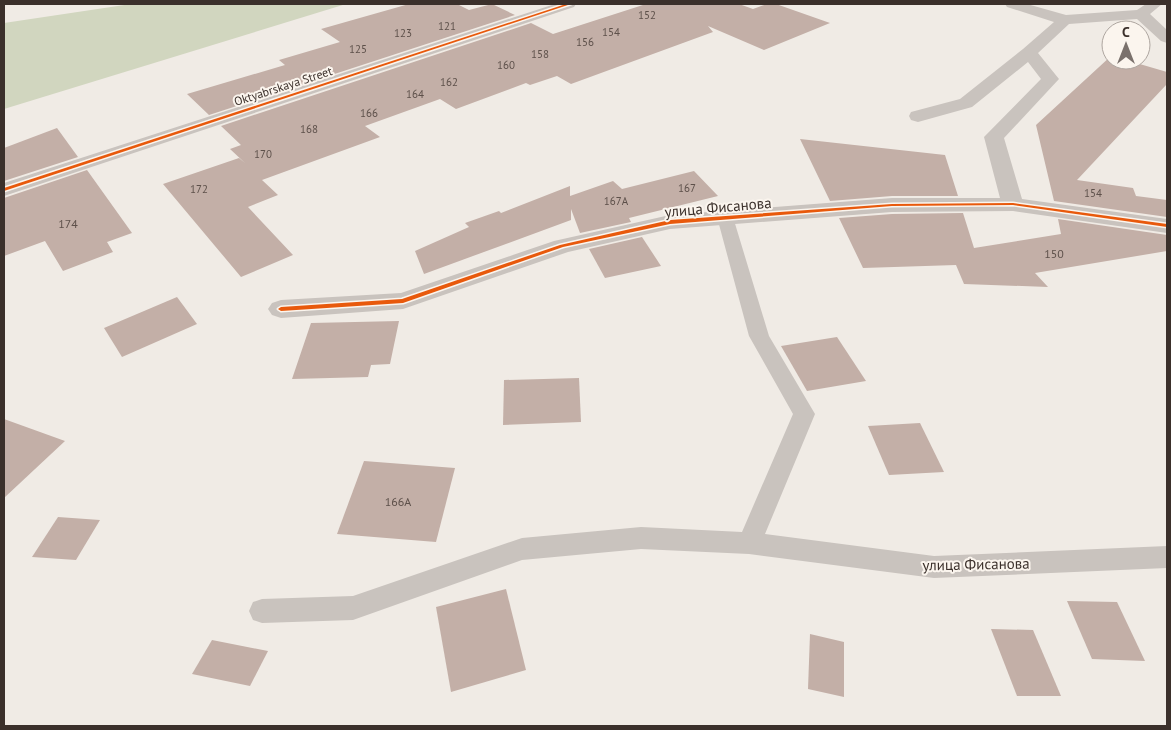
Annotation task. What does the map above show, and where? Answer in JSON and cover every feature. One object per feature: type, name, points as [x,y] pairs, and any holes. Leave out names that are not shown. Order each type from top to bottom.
[{"type":"street","name":"Oktyabrskaya Street","points":[[4,190],[569,4]]},
{"type":"street","points":[[1012,4],[1065,20],[1141,14],[1155,4]]},
{"type":"street","points":[[1141,14],[1167,38]]},
{"type":"street","points":[[918,116],[966,102],[1029,53],[1065,20]]},
{"type":"street","points":[[1013,204],[994,137],[1050,79],[1029,53]]},
{"type":"street","name":"улица Фисанова","points":[[281,309],[403,301],[562,246],[670,222],[892,204],[1013,204],[1167,226]]},
{"type":"lane","name":"улица Фисанова","points":[[725,217],[760,336],[804,414],[749,543],[934,567],[1167,557]]},
{"type":"lane","points":[[262,611],[353,608],[522,549],[641,538],[749,543]]},
{"type":"green space","points":[[131,4],[346,4],[4,109],[4,23]]},
{"type":"building","points":[[409,4],[457,4],[469,10],[492,4],[515,15],[209,115],[187,94],[285,65],[279,60],[340,42],[321,29]]},
{"type":"building","points":[[646,4],[739,4],[753,9],[767,4],[776,4],[830,23],[764,50],[708,26],[713,32],[571,84],[557,76],[530,85],[526,83],[456,109],[440,99],[365,126],[380,137],[262,180],[278,195],[248,207],[293,255],[241,277],[163,184],[239,158],[245,163],[230,149],[241,145],[221,126],[531,23],[553,34]]},
{"type":"building","points":[[1101,65],[1101,70],[1151,70],[1151,67],[1167,72],[1167,84],[1077,180],[1133,188],[1136,196],[1167,200],[1167,217],[1054,201],[1036,125]]},
{"type":"building","points":[[57,128],[78,157],[4,181],[4,148]]},
{"type":"building","points":[[800,139],[945,155],[958,196],[892,196],[830,201]]},
{"type":"building","points":[[87,170],[132,233],[107,242],[113,252],[63,271],[45,241],[4,256],[4,198]]},
{"type":"building","points":[[694,171],[718,196],[629,218],[631,222],[580,233],[571,209],[571,220],[424,274],[415,251],[469,227],[465,223],[499,211],[501,213],[570,186],[570,196],[613,181],[622,189]]},
{"type":"building","points":[[963,213],[974,248],[1061,234],[1058,219],[1167,235],[1167,251],[1035,273],[1048,287],[964,284],[956,265],[863,268],[839,218],[892,214]]},
{"type":"building","points":[[642,237],[661,266],[605,278],[589,249]]},
{"type":"building","points":[[177,297],[197,324],[122,357],[104,328]]},
{"type":"building","points":[[399,321],[390,364],[371,365],[368,377],[292,379],[311,323]]},
{"type":"building","points":[[837,337],[866,381],[807,391],[781,346]]},
{"type":"building","points":[[579,378],[581,422],[503,425],[504,380]]},
{"type":"building","points":[[4,419],[65,441],[4,498]]},
{"type":"building","points":[[920,423],[944,472],[889,475],[868,426]]},
{"type":"building","points":[[364,461],[455,468],[436,542],[337,534]]},
{"type":"building","points":[[58,517],[100,520],[76,560],[32,557]]},
{"type":"building","points":[[506,589],[526,670],[451,692],[436,607]]},
{"type":"building","points":[[1067,601],[1117,602],[1145,661],[1092,659]]},
{"type":"building","points":[[991,629],[1033,630],[1061,696],[1017,696]]},
{"type":"building","points":[[810,634],[844,642],[844,697],[808,689]]},
{"type":"building","points":[[212,640],[268,651],[250,686],[192,674]]},
{"type":"cycle path","points":[[4,190],[569,4]]},
{"type":"cycle path","points":[[281,309],[403,301],[562,246],[670,222],[892,205],[1013,204],[1167,226]]}]
